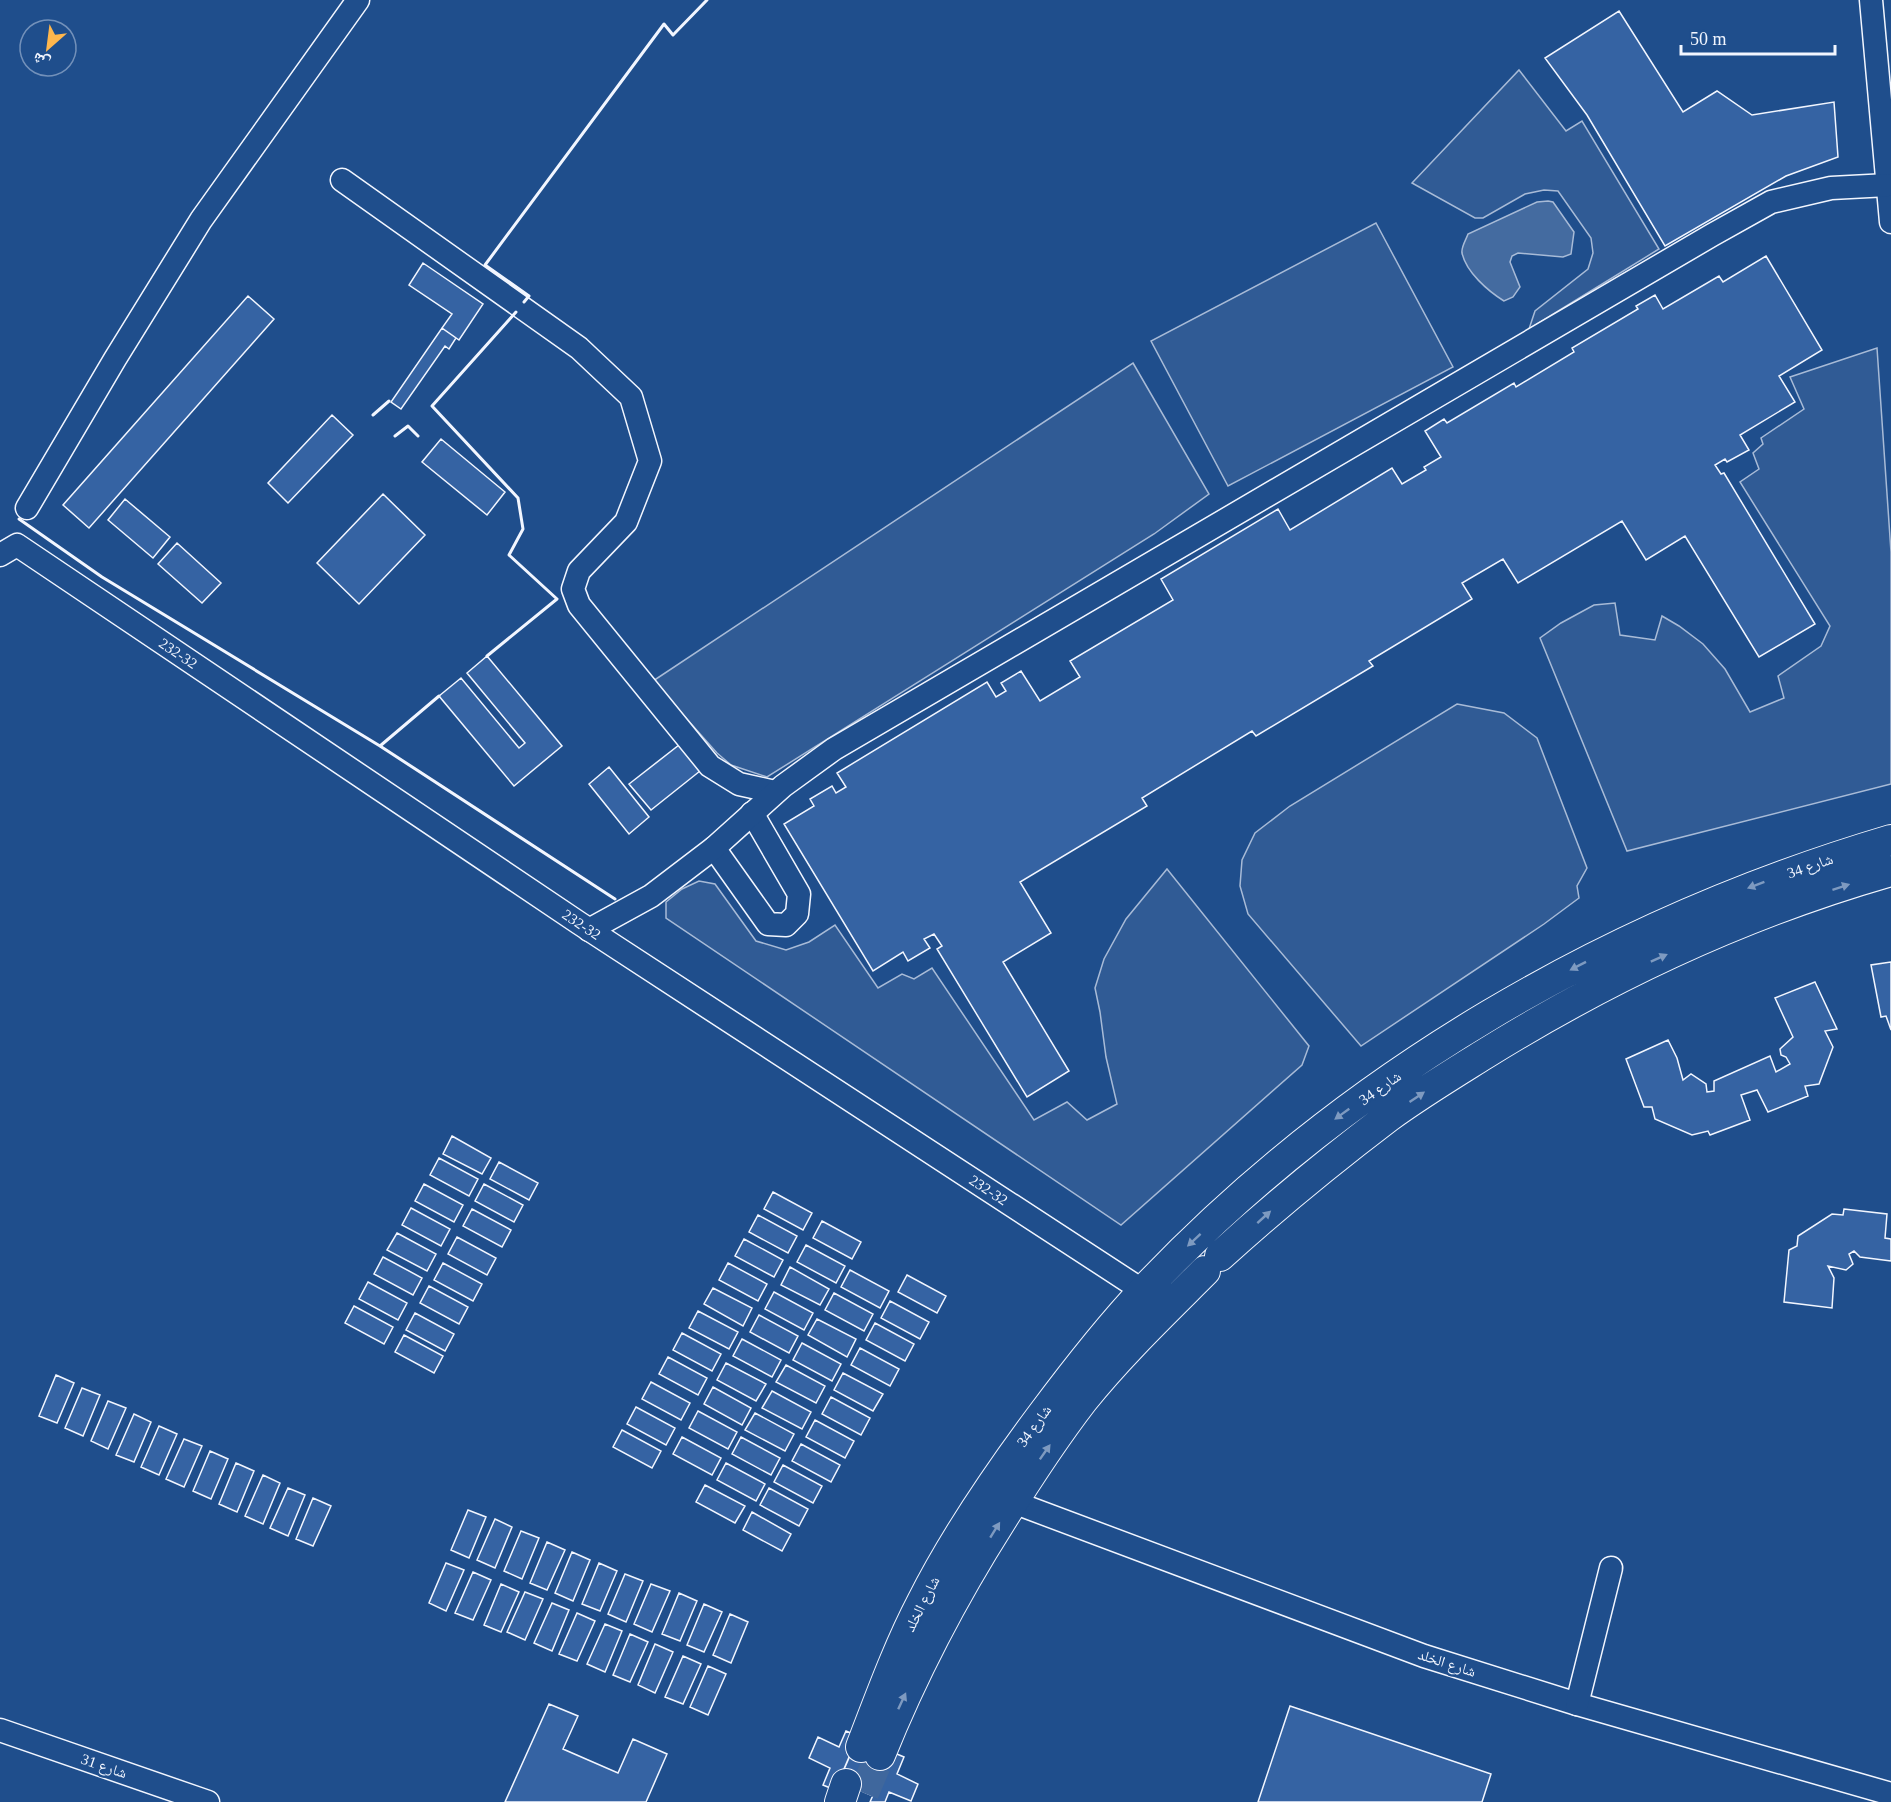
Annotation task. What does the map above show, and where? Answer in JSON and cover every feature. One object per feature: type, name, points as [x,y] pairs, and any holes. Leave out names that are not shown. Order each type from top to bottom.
[{"type":"main road","name":"شارع 34","points":[[999,1498],[1059,1392],[1143,1291],[1229,1206],[1326,1126],[1427,1056],[1492,1014],[1551,980],[1672,919],[1797,870],[1891,840]]},
{"type":"main road","name":"شارع 34","points":[[999,1498],[1059,1432],[1084,1399],[1132,1344],[1168,1307],[1275,1207],[1390,1116],[1451,1074],[1523,1030],[1644,965],[1702,939],[1819,894],[1891,871]]},
{"type":"main road","name":"شارع الخلد","points":[[871,1751],[896,1656],[922,1601],[952,1547],[999,1498]]},
{"type":"street","points":[[27,508],[201,220],[358,0]]},
{"type":"street","points":[[1871,0],[1891,222]]},
{"type":"street","points":[[342,180],[579,348],[631,397],[650,461],[626,522],[579,571],[573,588],[579,605],[710,766],[739,784],[776,792]]},
{"type":"street","points":[[589,930],[651,896],[714,848],[776,792],[834,749],[1771,202],[1831,188],[1888,185]]},
{"type":"street","name":"232-32","points":[[0,555],[17,544],[589,930],[1168,1307]]},
{"type":"street","points":[[714,848],[768,924],[786,924],[797,914],[799,894],[752,813]]},
{"type":"street","name":"شارع الخلد","points":[[999,1498],[1424,1656],[1576,1704],[1891,1794]]},
{"type":"street","points":[[1576,1704],[1611,1568]]},
{"type":"street","name":"شارع 31","points":[[0,1730],[208,1802]]},
{"type":"shaded area","points":[[1519,70],[1566,131],[1582,121],[1659,249],[1529,329],[1535,311],[1588,269],[1593,253],[1591,238],[1558,191],[1544,190],[1525,194],[1483,218],[1475,218],[1412,183]]},
{"type":"shaded area","points":[[1537,202],[1553,202],[1574,232],[1571,254],[1563,257],[1518,253],[1512,256],[1510,262],[1520,287],[1513,297],[1504,301],[1473,274],[1464,260],[1462,251],[1468,234]]},
{"type":"shaded area","points":[[1376,223],[1453,367],[1228,486],[1151,341]]},
{"type":"shaded area","points":[[1877,348],[1891,552],[1891,784],[1627,851],[1540,638],[1561,623],[1594,605],[1615,603],[1620,635],[1655,640],[1662,616],[1703,644],[1725,669],[1750,712],[1784,698],[1778,676],[1821,646],[1830,626],[1740,482],[1759,469],[1753,453],[1763,444],[1761,438],[1804,409],[1790,377]]},
{"type":"shaded area","points":[[1133,363],[1209,494],[1154,534],[767,777],[731,765],[717,753],[653,681]]},
{"type":"shaded area","points":[[1457,704],[1504,713],[1537,738],[1587,868],[1577,886],[1579,898],[1544,924],[1361,1046],[1248,914],[1240,886],[1242,860],[1255,833],[1290,806]]},
{"type":"shaded area","points":[[1167,869],[1309,1046],[1302,1065],[1121,1225],[666,918],[666,902],[682,889],[699,881],[715,884],[756,941],[786,950],[809,942],[835,925],[878,988],[902,974],[914,979],[932,968],[1034,1120],[1067,1102],[1087,1120],[1117,1104],[1106,1057],[1095,988],[1104,959],[1126,919]]},
{"type":"building","points":[[1619,11],[1683,112],[1717,91],[1752,115],[1834,102],[1838,157],[1786,176],[1665,246],[1587,115],[1545,58]]},
{"type":"building","points":[[1766,256],[1822,350],[1779,376],[1795,402],[1740,435],[1749,450],[1727,462],[1725,459],[1715,465],[1721,474],[1724,473],[1815,624],[1759,657],[1685,536],[1646,560],[1622,521],[1518,583],[1503,559],[1462,583],[1472,599],[1369,661],[1373,666],[1256,736],[1252,731],[1142,798],[1147,806],[1020,882],[1051,933],[1003,962],[1069,1071],[1027,1097],[937,949],[942,946],[934,934],[924,939],[930,948],[908,961],[903,952],[873,971],[784,824],[814,806],[810,799],[832,786],[836,793],[846,787],[837,773],[987,682],[996,697],[1006,691],[1001,683],[1021,671],[1040,701],[1080,677],[1070,661],[1173,600],[1161,579],[1278,509],[1290,530],[1392,468],[1402,484],[1426,470],[1424,467],[1441,457],[1425,431],[1444,419],[1447,423],[1514,383],[1516,387],[1574,352],[1572,348],[1638,309],[1636,306],[1655,295],[1663,309],[1719,276],[1723,282]]},
{"type":"building","points":[[423,263],[483,304],[459,340],[442,328],[452,314],[409,285]]},
{"type":"building","points":[[248,296],[274,319],[89,528],[63,505]]},
{"type":"building","points":[[442,328],[456,338],[449,349],[445,346],[401,409],[391,402]]},
{"type":"building","points":[[332,415],[353,435],[288,503],[268,483]]},
{"type":"building","points":[[441,439],[505,492],[487,515],[422,462]]},
{"type":"building","points":[[383,494],[425,535],[359,604],[317,563]]},
{"type":"building","points":[[125,499],[170,537],[153,558],[108,520]]},
{"type":"building","points":[[177,543],[221,583],[202,603],[158,564]]},
{"type":"building","points":[[487,656],[562,746],[514,786],[439,696],[461,678],[519,748],[525,743],[467,673]]},
{"type":"building","points":[[679,745],[700,771],[651,810],[629,784]]},
{"type":"building","points":[[609,767],[649,817],[629,834],[589,784]]},
{"type":"building","points":[[1891,962],[1891,1030],[1886,1016],[1881,1017],[1871,965]]},
{"type":"building","points":[[1815,982],[1837,1029],[1825,1031],[1833,1047],[1819,1084],[1805,1086],[1808,1096],[1768,1112],[1757,1090],[1741,1095],[1750,1120],[1710,1135],[1708,1131],[1692,1135],[1655,1119],[1652,1107],[1644,1107],[1626,1059],[1668,1040],[1677,1058],[1683,1080],[1691,1074],[1706,1084],[1707,1092],[1714,1091],[1714,1081],[1770,1056],[1776,1072],[1790,1064],[1786,1057],[1781,1055],[1780,1049],[1793,1037],[1775,998]]},
{"type":"building","points":[[452,1136],[491,1158],[482,1174],[443,1154]]},
{"type":"building","points":[[439,1158],[478,1179],[469,1196],[430,1175]]},
{"type":"building","points":[[499,1162],[538,1183],[529,1200],[490,1179]]},
{"type":"building","points":[[424,1184],[463,1205],[454,1222],[415,1201]]},
{"type":"building","points":[[484,1184],[523,1205],[514,1222],[475,1201]]},
{"type":"building","points":[[773,1192],[812,1213],[803,1230],[764,1209]]},
{"type":"building","points":[[411,1208],[450,1229],[441,1246],[402,1225]]},
{"type":"building","points":[[472,1209],[511,1230],[502,1247],[463,1226]]},
{"type":"building","points":[[1844,1209],[1887,1214],[1885,1238],[1891,1239],[1891,1261],[1860,1257],[1854,1251],[1849,1254],[1853,1264],[1846,1270],[1828,1266],[1834,1278],[1832,1308],[1784,1302],[1789,1250],[1797,1246],[1798,1236],[1832,1214],[1843,1215]]},
{"type":"building","points":[[758,1215],[797,1236],[788,1253],[749,1232]]},
{"type":"building","points":[[822,1221],[861,1242],[852,1259],[813,1238]]},
{"type":"building","points":[[397,1233],[436,1254],[427,1271],[387,1250]]},
{"type":"building","points":[[457,1237],[496,1258],[487,1275],[448,1254]]},
{"type":"building","points":[[744,1239],[783,1260],[774,1277],[735,1256]]},
{"type":"building","points":[[806,1245],[845,1266],[836,1283],[797,1262]]},
{"type":"building","points":[[383,1257],[422,1278],[413,1295],[374,1274]]},
{"type":"building","points":[[443,1263],[482,1284],[473,1301],[434,1280]]},
{"type":"building","points":[[728,1263],[767,1284],[758,1301],[719,1280]]},
{"type":"building","points":[[790,1267],[829,1289],[820,1305],[781,1285]]},
{"type":"building","points":[[850,1270],[889,1291],[880,1308],[841,1287]]},
{"type":"building","points":[[907,1275],[946,1296],[937,1313],[898,1292]]},
{"type":"building","points":[[368,1282],[407,1303],[398,1320],[359,1299]]},
{"type":"building","points":[[429,1286],[468,1307],[459,1324],[420,1303]]},
{"type":"building","points":[[713,1288],[752,1308],[743,1326],[704,1304]]},
{"type":"building","points":[[774,1292],[813,1313],[804,1330],[765,1309]]},
{"type":"building","points":[[834,1293],[873,1314],[864,1331],[825,1310]]},
{"type":"building","points":[[890,1301],[929,1322],[920,1339],[881,1318]]},
{"type":"building","points":[[354,1306],[393,1327],[384,1344],[345,1323]]},
{"type":"building","points":[[698,1311],[738,1332],[729,1349],[689,1328]]},
{"type":"building","points":[[415,1313],[454,1334],[445,1351],[406,1330]]},
{"type":"building","points":[[759,1315],[798,1336],[789,1353],[750,1332]]},
{"type":"building","points":[[817,1319],[856,1339],[847,1357],[808,1335]]},
{"type":"building","points":[[875,1323],[914,1344],[905,1361],[866,1340]]},
{"type":"building","points":[[682,1333],[721,1354],[712,1371],[673,1350]]},
{"type":"building","points":[[404,1335],[443,1356],[434,1373],[395,1352]]},
{"type":"building","points":[[742,1339],[781,1360],[772,1377],[733,1356]]},
{"type":"building","points":[[802,1343],[841,1364],[832,1381],[793,1360]]},
{"type":"building","points":[[860,1348],[899,1369],[890,1386],[851,1365]]},
{"type":"building","points":[[668,1357],[707,1378],[698,1395],[659,1374]]},
{"type":"building","points":[[726,1363],[766,1384],[756,1401],[717,1380]]},
{"type":"building","points":[[786,1365],[825,1386],[816,1403],[776,1382]]},
{"type":"building","points":[[843,1373],[883,1394],[873,1411],[834,1390]]},
{"type":"building","points":[[56,1375],[74,1383],[57,1423],[39,1416]]},
{"type":"building","points":[[651,1382],[690,1403],[681,1420],[642,1399]]},
{"type":"building","points":[[713,1387],[751,1408],[742,1425],[704,1404]]},
{"type":"building","points":[[82,1388],[100,1395],[83,1436],[65,1428]]},
{"type":"building","points":[[772,1391],[811,1412],[802,1429],[762,1408]]},
{"type":"building","points":[[831,1397],[870,1418],[861,1435],[822,1414]]},
{"type":"building","points":[[108,1401],[126,1408],[108,1449],[91,1441]]},
{"type":"building","points":[[636,1407],[675,1428],[666,1445],[627,1424]]},
{"type":"building","points":[[698,1411],[737,1432],[728,1449],[689,1428]]},
{"type":"building","points":[[755,1413],[794,1434],[785,1451],[745,1430]]},
{"type":"building","points":[[134,1414],[151,1422],[134,1462],[116,1455]]},
{"type":"building","points":[[815,1420],[854,1441],[845,1458],[806,1437]]},
{"type":"building","points":[[159,1426],[177,1434],[159,1475],[141,1467]]},
{"type":"building","points":[[622,1430],[661,1451],[652,1468],[613,1447]]},
{"type":"building","points":[[682,1437],[721,1458],[712,1475],[673,1454]]},
{"type":"building","points":[[741,1437],[780,1458],[771,1475],[732,1454]]},
{"type":"building","points":[[184,1439],[202,1446],[184,1487],[166,1479]]},
{"type":"building","points":[[801,1444],[840,1465],[831,1482],[792,1461]]},
{"type":"building","points":[[210,1451],[228,1459],[211,1499],[193,1491]]},
{"type":"building","points":[[236,1463],[254,1471],[237,1512],[219,1504]]},
{"type":"building","points":[[726,1463],[765,1484],[756,1501],[717,1480]]},
{"type":"building","points":[[783,1465],[822,1486],[813,1503],[774,1482]]},
{"type":"building","points":[[263,1475],[280,1483],[263,1524],[245,1516]]},
{"type":"building","points":[[705,1485],[745,1506],[735,1523],[696,1502]]},
{"type":"building","points":[[288,1488],[305,1495],[288,1536],[270,1528]]},
{"type":"building","points":[[769,1488],[808,1509],[799,1526],[760,1505]]},
{"type":"building","points":[[313,1498],[331,1506],[313,1546],[296,1539]]},
{"type":"building","points":[[468,1510],[486,1517],[469,1558],[451,1550]]},
{"type":"building","points":[[752,1512],[791,1534],[782,1551],[743,1530]]},
{"type":"building","points":[[495,1519],[512,1527],[495,1568],[477,1560]]},
{"type":"building","points":[[521,1531],[539,1538],[522,1579],[504,1571]]},
{"type":"building","points":[[547,1542],[565,1550],[547,1590],[530,1583]]},
{"type":"building","points":[[572,1552],[590,1560],[573,1601],[555,1593]]},
{"type":"building","points":[[446,1563],[464,1570],[446,1611],[429,1603]]},
{"type":"building","points":[[599,1563],[617,1571],[600,1611],[582,1604]]},
{"type":"building","points":[[473,1572],[491,1580],[473,1620],[455,1613]]},
{"type":"building","points":[[625,1574],[643,1581],[626,1622],[608,1614]]},
{"type":"building","points":[[501,1584],[519,1592],[501,1632],[484,1625]]},
{"type":"building","points":[[651,1584],[670,1591],[652,1632],[634,1624]]},
{"type":"building","points":[[525,1592],[543,1599],[525,1640],[507,1632]]},
{"type":"building","points":[[679,1593],[697,1601],[680,1641],[662,1634]]},
{"type":"building","points":[[552,1603],[569,1610],[552,1651],[534,1643]]},
{"type":"building","points":[[704,1604],[722,1612],[704,1652],[687,1645]]},
{"type":"building","points":[[577,1613],[595,1621],[577,1661],[559,1654]]},
{"type":"building","points":[[730,1614],[748,1622],[731,1663],[713,1655]]},
{"type":"building","points":[[605,1624],[622,1631],[605,1672],[587,1664]]},
{"type":"building","points":[[630,1634],[648,1642],[630,1682],[613,1675]]},
{"type":"building","points":[[655,1644],[673,1652],[655,1693],[638,1685]]},
{"type":"building","points":[[683,1656],[701,1664],[683,1704],[665,1697]]},
{"type":"building","points":[[708,1666],[726,1674],[708,1715],[690,1707]]},
{"type":"building","points":[[549,1704],[578,1716],[563,1749],[618,1773],[633,1739],[667,1754],[646,1802],[505,1802]]},
{"type":"building","points":[[1290,1706],[1491,1774],[1482,1802],[1258,1802]]},
{"type":"building","points":[[846,1731],[858,1736],[835,1790],[823,1785],[830,1768],[809,1758],[818,1737],[839,1747]]},
{"type":"building","points":[[855,1744],[889,1759],[873,1796],[839,1781]]},
{"type":"building","points":[[892,1752],[904,1757],[897,1774],[918,1784],[911,1801],[889,1792],[885,1802],[870,1802]]},
{"type":"tunnel","points":[[864,1793],[880,1755]]},
{"type":"wall","points":[[524,302],[529,296],[485,265],[664,24],[673,35],[707,0]]},
{"type":"wall","points":[[487,656],[557,599],[509,555],[523,529],[518,498],[432,406],[516,312]]},
{"type":"wall","points":[[373,415],[389,401]]},
{"type":"wall","points":[[395,436],[408,426],[418,436]]},
{"type":"wall","points":[[19,519],[102,577],[380,746],[615,899]]},
{"type":"wall","points":[[380,746],[439,696]]}]
